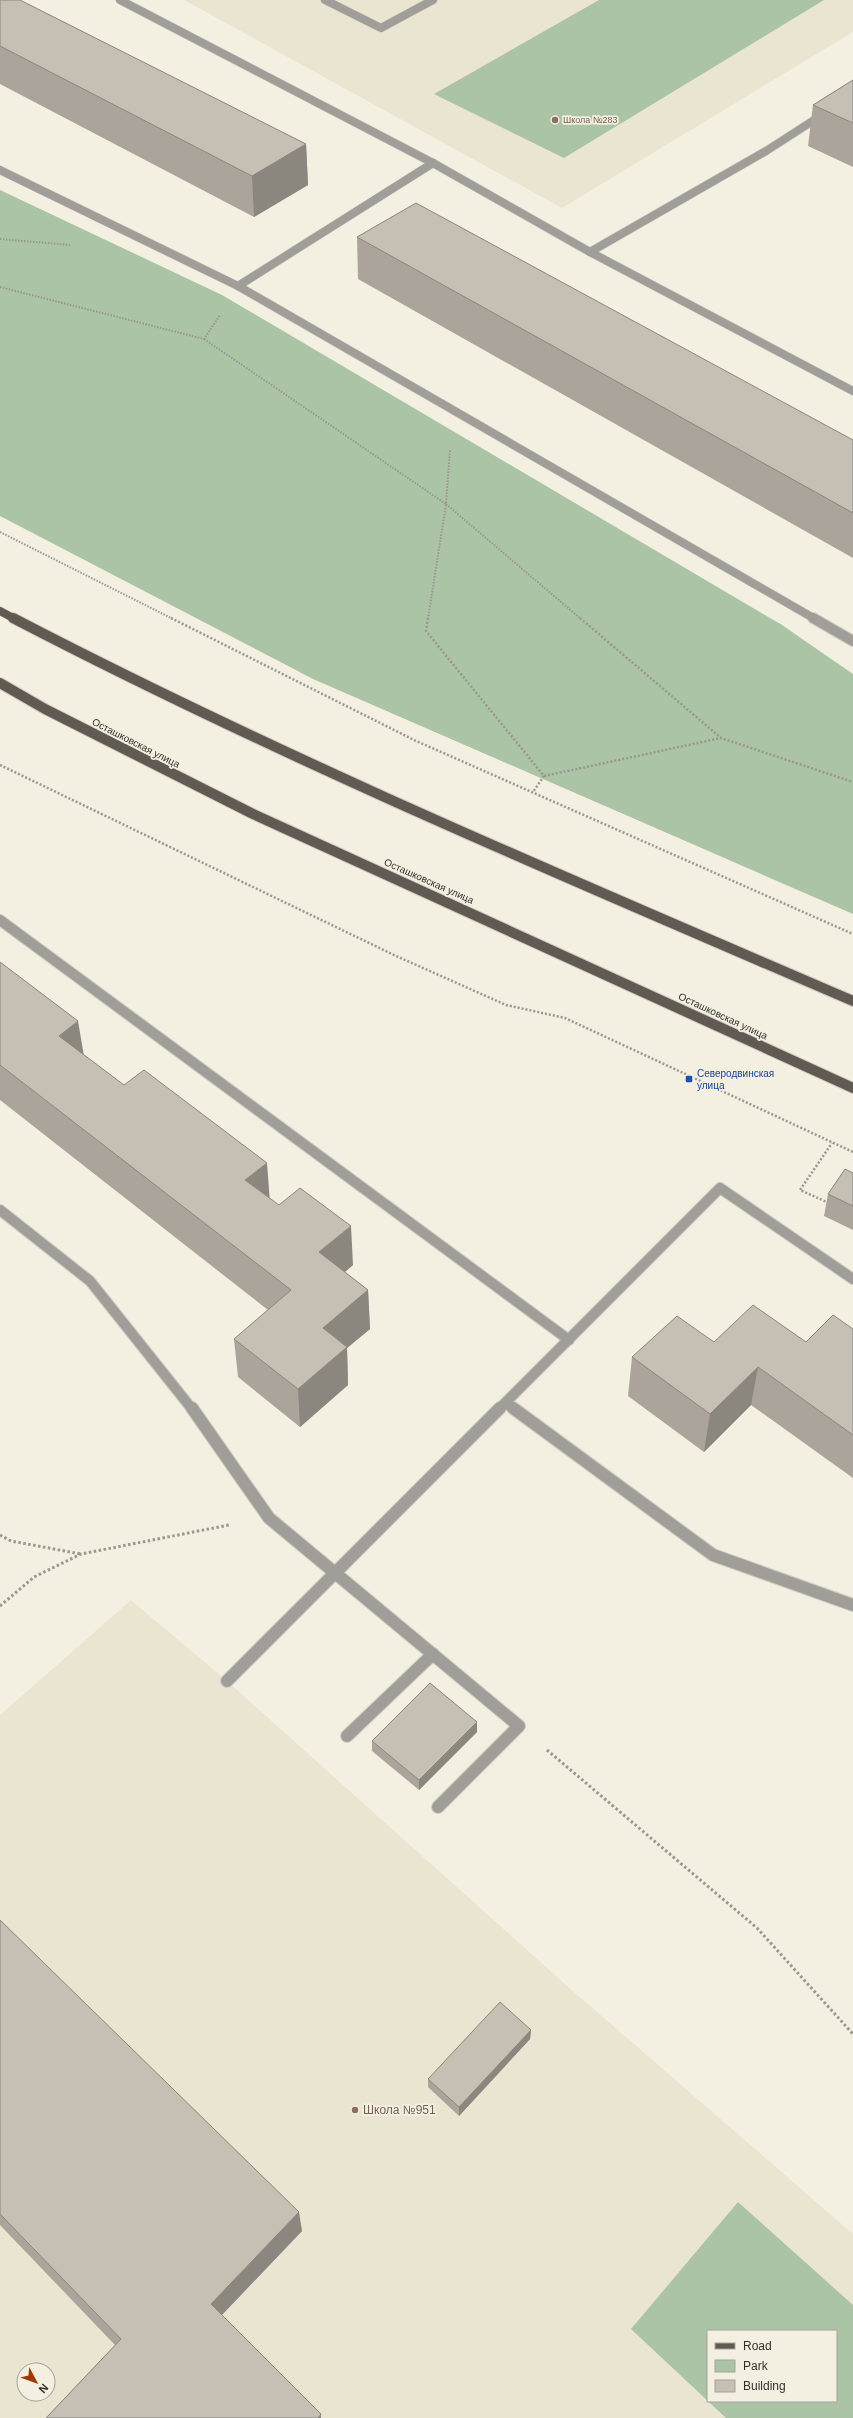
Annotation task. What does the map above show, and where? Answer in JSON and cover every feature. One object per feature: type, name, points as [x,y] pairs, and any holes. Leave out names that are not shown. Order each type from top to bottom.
[{"type":"main road","points":[[0,611],[72,650],[302,761],[853,1001]]},
{"type":"main road","name":"Осташковская улица","points":[[0,683],[45,709],[253,814],[853,1088]]},
{"type":"lane","points":[[120,0],[433,163],[590,252],[853,391]]},
{"type":"lane","points":[[325,0],[381,28],[433,0]]},
{"type":"lane","points":[[590,252],[766,151],[826,113]]},
{"type":"lane","points":[[238,286],[433,163]]},
{"type":"lane","points":[[0,170],[238,286],[853,641]]},
{"type":"lane","points":[[0,920],[569,1340]]},
{"type":"lane","points":[[227,1681],[720,1188],[853,1279]]},
{"type":"lane","points":[[0,1210],[90,1282],[206,1426],[269,1518],[519,1726],[438,1807]]},
{"type":"lane","points":[[506,1403],[713,1555],[853,1604]]},
{"type":"lane","points":[[347,1736],[433,1654]]},
{"type":"path","points":[[204,339],[238,286]]},
{"type":"path","points":[[0,287],[204,339],[446,504],[721,738],[853,782]]},
{"type":"path","points":[[453,410],[446,504],[426,631],[544,776]]},
{"type":"path","points":[[0,532],[414,740],[853,934]]},
{"type":"path","points":[[533,792],[544,776],[721,738]]},
{"type":"path","points":[[0,765],[394,955],[506,1005],[565,1018],[853,1152]]},
{"type":"path","points":[[832,1143],[800,1190],[832,1204]]},
{"type":"path","points":[[0,1606],[34,1577],[81,1554],[269,1518]]},
{"type":"path","points":[[0,1535],[11,1541],[81,1554]]},
{"type":"path","points":[[519,1726],[757,1928],[853,2034]]},
{"type":"shaded area","name":"Школа №283","points":[[184,0],[853,0],[853,32],[562,208]]},
{"type":"shaded area","name":"Школа №951","points":[[131,1600],[227,1681],[566,1985],[853,2234],[853,2418],[0,2418],[0,1715]]},
{"type":"green space","points":[[599,0],[824,0],[564,158],[434,94]]},
{"type":"green space","points":[[0,190],[222,295],[782,625],[853,674],[853,914],[313,679],[0,516]]},
{"type":"green space","points":[[738,2202],[853,2305],[853,2418],[726,2418],[709,2402],[837,2402],[837,2330],[707,2330],[707,2400],[631,2329]]},
{"type":"building","points":[[0,0],[20,0],[306,144],[252,176],[0,46]]},
{"type":"building","points":[[853,80],[853,123],[813,105]]},
{"type":"building","points":[[416,203],[853,440],[853,513],[357,237]]},
{"type":"building","points":[[0,962],[78,1021],[59,1036],[124,1085],[144,1070],[267,1163],[245,1180],[279,1205],[300,1188],[351,1226],[319,1252],[368,1290],[323,1328],[347,1347],[298,1389],[234,1339],[291,1290],[0,1065]]},
{"type":"building","points":[[845,1169],[853,1173],[853,1206],[828,1194]]},
{"type":"building","points":[[753,1305],[806,1342],[833,1315],[853,1329],[853,1435],[758,1367],[710,1414],[632,1357],[677,1316],[714,1342]]},
{"type":"building","points":[[430,1683],[477,1722],[419,1780],[372,1741]]},
{"type":"building","points":[[0,1920],[299,2212],[211,2304],[321,2414],[318,2418],[46,2418],[121,2339],[0,2214]]},
{"type":"building","points":[[500,2002],[531,2030],[459,2107],[428,2079]]},
{"type":"place","name":"Школа №283","points":[[555,120]]},
{"type":"place","name":"Северодвинская улица","points":[[689,1079]]},
{"type":"place","name":"Школа №951","points":[[355,2110]]}]
